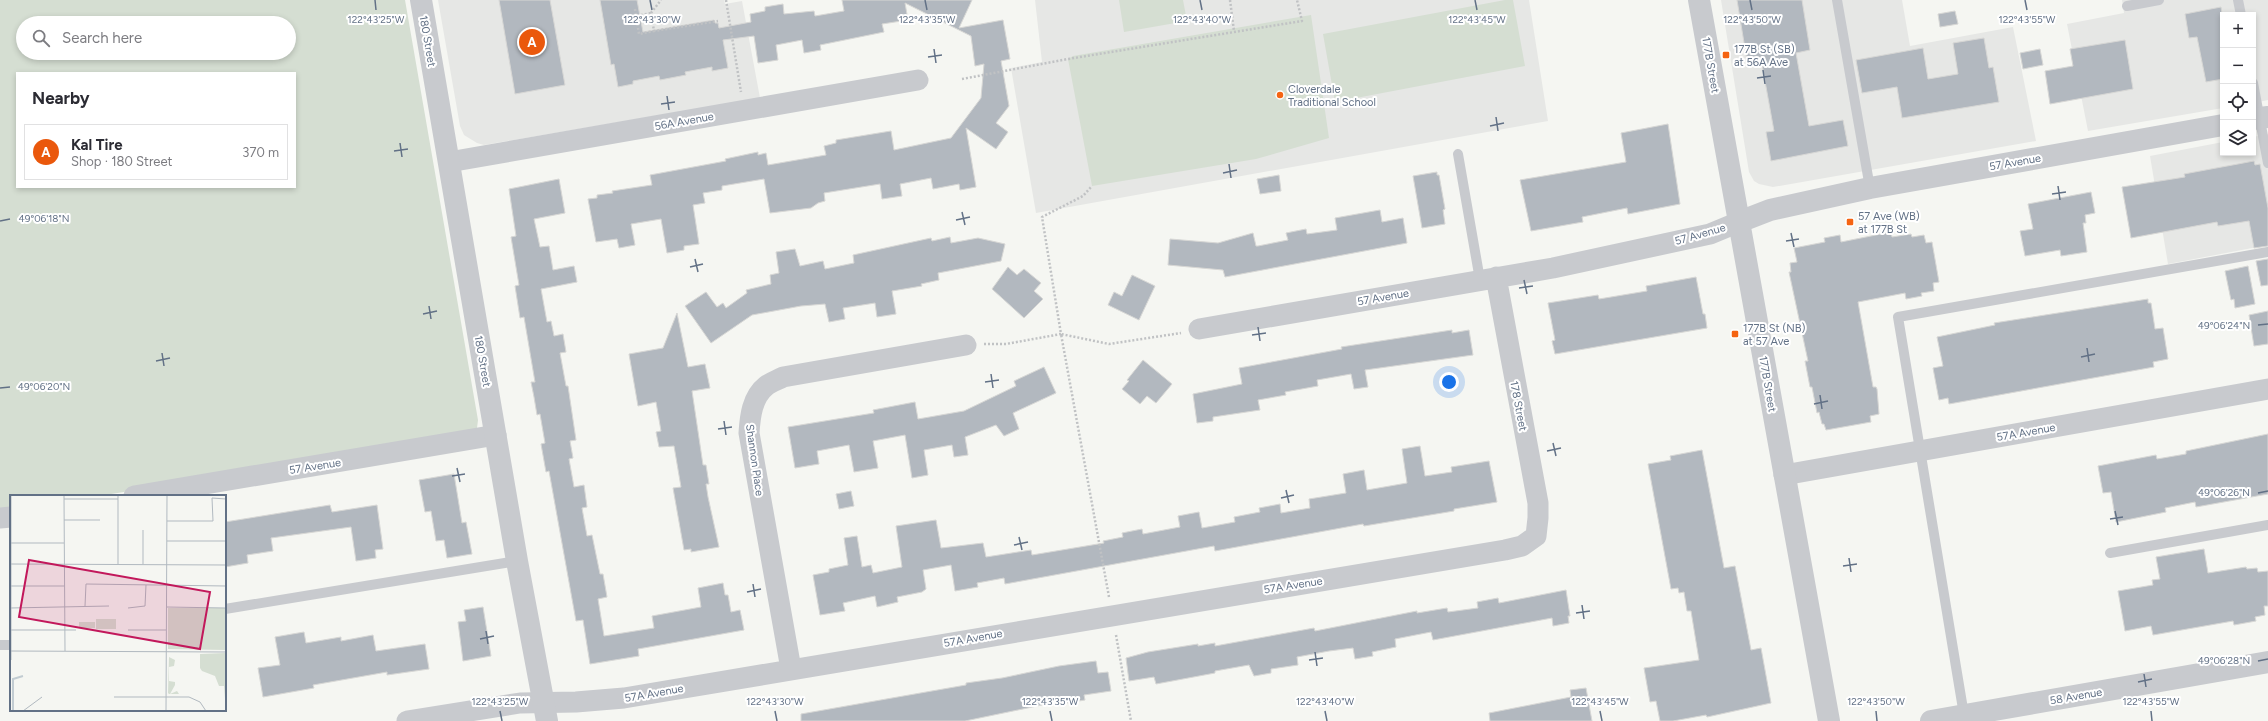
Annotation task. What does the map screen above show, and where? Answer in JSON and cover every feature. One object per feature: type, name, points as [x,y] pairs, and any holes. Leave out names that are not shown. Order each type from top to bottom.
[{"type":"street","name":"180 Street","points":[[421,0],[517,561],[546,711]]},
{"type":"street","name":"177B Street","points":[[1699,0],[1829,721]]},
{"type":"street","name":"56A Avenue","points":[[449,162],[918,80]]},
{"type":"street","name":"57 Avenue","points":[[1199,329],[1553,268],[1710,234],[1770,210],[1870,188],[2220,126]]},
{"type":"street","name":"178 Street","points":[[1488,278],[1538,504],[1536,536]]},
{"type":"street","name":"Shannon Place","points":[[791,669],[749,433],[750,417],[755,402],[766,386],[783,377],[966,345]]},
{"type":"street","name":"57A Avenue","points":[[1784,475],[2268,389]]},
{"type":"street","name":"57 Avenue","points":[[140,495],[496,435]]},
{"type":"street","points":[[0,518],[10,517]]},
{"type":"street","name":"57A Avenue","points":[[407,721],[520,703],[546,711],[583,702],[624,698],[1505,550],[1522,546],[1536,536]]},
{"type":"street","name":"58 Avenue","points":[[1931,721],[2268,662]]},
{"type":"lane","points":[[1836,0],[1870,188]]},
{"type":"lane","points":[[2127,6],[2159,0]]},
{"type":"lane","points":[[2238,0],[2240,12]]},
{"type":"lane","points":[[2253,84],[2268,163]]},
{"type":"lane","points":[[1458,154],[1488,278]]},
{"type":"lane","points":[[1964,715],[1898,317],[2268,252]]},
{"type":"lane","points":[[2110,553],[2268,525]]},
{"type":"lane","points":[[226,609],[517,561]]},
{"type":"path","points":[[636,16],[651,13],[661,0]]},
{"type":"path","points":[[726,0],[744,111]]},
{"type":"path","points":[[1230,0],[1234,31]]},
{"type":"path","points":[[962,79],[1234,31],[1302,21],[1297,0]]},
{"type":"path","points":[[635,10],[639,34],[718,20]]},
{"type":"path","points":[[651,13],[654,32]]},
{"type":"path","points":[[1092,186],[1083,196],[1042,217],[1061,334],[1110,604]]},
{"type":"path","points":[[966,345],[1006,344],[1061,334],[1109,344],[1199,329]]},
{"type":"path","points":[[1115,630],[1131,721]]},
{"type":"shaded area","points":[[0,0],[405,0],[478,420],[477,428],[467,436],[105,495],[10,495],[10,510],[0,512]]},
{"type":"shaded area","points":[[438,0],[724,0],[725,4],[742,1],[760,98],[484,145],[477,143],[464,135],[460,126]]},
{"type":"shaded area","name":"Cloverdale Traditional School","points":[[1035,0],[1529,0],[1548,121],[1036,213],[1011,68],[1042,62]]},
{"type":"shaded area","points":[[1119,0],[1183,0],[1187,21],[1124,32]]},
{"type":"shaded area","points":[[1505,0],[1513,0],[1525,66],[1335,102],[1323,34]]},
{"type":"shaded area","points":[[1721,0],[1902,0],[1910,46],[2013,27],[2036,141],[1773,187],[1759,184],[1754,181],[1749,172]]},
{"type":"shaded area","points":[[2122,0],[2268,0],[2268,100],[2256,102],[2256,12],[2220,12],[2220,109],[2088,131],[2067,24],[2124,13]]},
{"type":"shaded area","points":[[1311,15],[1329,138],[1256,159],[1092,186],[1068,59],[1073,56]]},
{"type":"shaded area","points":[[2268,134],[2268,245],[2168,264],[2150,156],[2220,143],[2220,156],[2256,156],[2256,136]]},
{"type":"building","points":[[499,0],[550,0],[565,85],[515,94]]},
{"type":"building","points":[[600,0],[637,0],[643,32],[714,20],[715,23],[718,23],[719,28],[751,22],[750,14],[765,11],[765,7],[783,4],[784,14],[814,11],[815,16],[844,11],[842,0],[972,0],[959,28],[1003,20],[1010,59],[1001,61],[1009,106],[996,123],[1008,132],[996,149],[966,128],[976,187],[960,190],[959,184],[933,189],[931,178],[900,184],[902,196],[882,199],[880,184],[824,193],[825,201],[818,203],[811,208],[770,213],[764,179],[722,186],[722,190],[703,193],[705,203],[693,205],[699,244],[684,246],[684,250],[667,253],[661,219],[631,224],[635,245],[619,248],[617,239],[596,242],[588,199],[597,198],[597,195],[613,193],[612,191],[652,185],[650,175],[726,161],[725,159],[758,152],[758,155],[766,153],[768,165],[826,155],[824,146],[836,143],[836,140],[891,131],[894,150],[951,138],[981,98],[984,64],[975,66],[971,36],[905,3],[908,20],[882,24],[884,32],[820,45],[821,50],[804,53],[802,40],[776,45],[778,60],[758,63],[754,36],[723,40],[728,68],[712,71],[712,67],[685,72],[686,75],[660,80],[659,76],[633,81],[633,84],[618,87],[614,64],[611,65]]},
{"type":"building","points":[[1737,0],[1802,0],[1810,50],[1796,53],[1809,126],[1843,120],[1848,146],[1771,161],[1766,132],[1774,131],[1761,59],[1747,61]]},
{"type":"building","points":[[2221,7],[2220,80],[2206,82],[2197,37],[2189,38],[2185,14]]},
{"type":"building","points":[[1955,11],[1958,24],[1940,27],[1938,14]]},
{"type":"building","points":[[1984,38],[1989,68],[1993,67],[1999,102],[1902,118],[1897,87],[1862,93],[1856,60],[1923,48],[1928,79],[1958,74],[1953,43]]},
{"type":"building","points":[[2125,40],[2133,89],[2050,104],[2045,71],[2073,66],[2070,49]]},
{"type":"building","points":[[2040,49],[2043,65],[2023,69],[2020,53]]},
{"type":"building","points":[[1668,124],[1680,204],[1628,214],[1627,208],[1582,217],[1583,222],[1531,231],[1520,180],[1626,162],[1621,133]]},
{"type":"building","points":[[2254,161],[2255,165],[2260,164],[2268,208],[2268,246],[2254,248],[2249,221],[2218,226],[2217,222],[2131,238],[2122,187],[2185,177],[2184,174]]},
{"type":"building","points":[[1437,172],[1437,175],[1439,175],[1445,209],[1443,210],[1445,224],[1422,228],[1413,176]]},
{"type":"building","points":[[1279,175],[1281,191],[1260,194],[1257,179]]},
{"type":"building","points":[[559,179],[565,213],[534,219],[540,247],[549,246],[553,270],[574,266],[577,282],[541,289],[547,322],[551,321],[554,336],[563,334],[566,352],[560,353],[566,386],[568,386],[576,440],[570,441],[573,458],[569,459],[574,487],[584,485],[587,507],[582,508],[587,536],[592,535],[600,574],[603,574],[607,597],[598,599],[604,636],[654,628],[652,616],[701,607],[698,588],[723,583],[725,595],[728,595],[731,612],[740,610],[744,630],[638,649],[639,656],[590,664],[583,620],[576,621],[549,471],[546,472],[541,444],[545,443],[540,414],[537,415],[531,382],[535,382],[524,317],[520,318],[515,286],[519,285],[511,237],[516,236],[509,189]]},
{"type":"building","points":[[2091,192],[2095,213],[2085,215],[2086,223],[2083,223],[2087,252],[2061,256],[2060,250],[2025,256],[2020,231],[2033,229],[2028,204]]},
{"type":"building","points":[[1380,210],[1382,222],[1403,218],[1407,243],[1225,277],[1223,270],[1168,265],[1170,239],[1218,243],[1253,233],[1256,246],[1258,246],[1288,240],[1286,233],[1306,229],[1307,234],[1337,230],[1335,218]]},
{"type":"building","points":[[1891,232],[1892,237],[1911,234],[1912,237],[1924,235],[1926,243],[1932,242],[1939,282],[1933,283],[1934,291],[1921,293],[1922,296],[1906,299],[1905,293],[1858,302],[1873,387],[1876,387],[1877,389],[1879,414],[1870,416],[1871,422],[1826,430],[1824,424],[1822,424],[1819,412],[1817,413],[1812,387],[1810,387],[1805,361],[1808,361],[1789,272],[1791,272],[1790,263],[1797,262],[1794,248],[1825,242],[1824,238],[1840,235],[1841,242]]},
{"type":"building","points":[[950,237],[951,243],[978,238],[1005,244],[1001,261],[938,273],[939,280],[921,284],[922,286],[892,291],[896,314],[877,317],[875,303],[843,308],[845,319],[829,322],[825,304],[801,306],[752,315],[711,343],[685,306],[706,292],[717,307],[723,303],[726,308],[747,293],[746,290],[771,284],[770,275],[779,273],[776,252],[795,249],[800,266],[823,261],[825,269],[854,263],[853,255],[931,238],[932,241]]},
{"type":"building","points":[[2268,259],[2268,285],[2261,286],[2256,261]]},
{"type":"building","points":[[2248,266],[2255,304],[2235,308],[2234,299],[2231,300],[2225,271]]},
{"type":"building","points":[[1008,267],[1017,275],[1024,269],[1041,283],[1034,291],[1043,299],[1024,318],[992,289]]},
{"type":"building","points":[[1132,275],[1155,286],[1139,320],[1108,305],[1114,292],[1122,296]]},
{"type":"building","points":[[1696,277],[1707,328],[1555,354],[1552,341],[1555,340],[1548,303],[1598,295],[1599,299],[1647,291],[1646,286]]},
{"type":"building","points":[[2148,299],[2148,303],[2151,303],[2155,329],[2163,328],[2168,359],[2153,362],[2154,367],[1949,404],[1948,398],[1939,400],[1933,368],[1943,366],[1937,337],[1995,325],[1994,323]]},
{"type":"building","points":[[2268,311],[2268,344],[2254,346],[2249,315]]},
{"type":"building","points":[[677,313],[688,367],[705,364],[710,388],[692,391],[703,465],[706,465],[709,484],[706,484],[708,497],[719,547],[691,552],[691,549],[684,550],[673,488],[681,487],[674,446],[659,447],[656,432],[661,431],[656,402],[638,406],[629,354],[663,348]]},
{"type":"building","points":[[1452,330],[1452,333],[1469,330],[1473,355],[1365,370],[1368,387],[1354,389],[1351,374],[1317,380],[1318,386],[1285,392],[1286,395],[1258,400],[1260,410],[1213,417],[1213,421],[1197,423],[1193,394],[1242,384],[1239,368],[1342,349],[1341,347]]},
{"type":"building","points":[[1143,360],[1172,384],[1156,403],[1147,396],[1140,404],[1122,389],[1129,381],[1127,380]]},
{"type":"building","points":[[1044,367],[1056,393],[1013,413],[1019,429],[1004,436],[996,425],[965,437],[968,455],[954,457],[952,445],[924,450],[928,475],[912,478],[905,435],[873,441],[878,468],[854,472],[849,445],[817,451],[819,464],[795,468],[788,427],[874,413],[873,410],[915,402],[918,419],[964,411],[1016,386],[1014,381]]},
{"type":"building","points":[[2268,434],[2268,494],[2196,507],[2195,502],[2165,508],[2166,512],[2116,522],[2111,492],[2103,493],[2098,466],[2156,455],[2157,459],[2186,454],[2186,451]]},
{"type":"building","points":[[1420,446],[1425,476],[1452,472],[1451,467],[1489,461],[1497,502],[1454,509],[1454,511],[1364,526],[1363,524],[1215,551],[1214,546],[1005,584],[1004,578],[977,583],[978,587],[955,591],[951,565],[923,570],[926,589],[922,592],[897,597],[898,602],[877,607],[875,596],[843,603],[845,611],[820,615],[813,575],[829,572],[829,569],[848,565],[844,538],[857,536],[862,567],[871,565],[873,573],[902,567],[896,526],[936,520],[941,548],[983,543],[986,557],[1031,550],[1032,555],[1104,543],[1103,541],[1123,537],[1122,533],[1142,529],[1143,534],[1180,527],[1178,516],[1199,512],[1202,528],[1235,522],[1234,517],[1260,512],[1259,508],[1280,504],[1281,513],[1310,508],[1309,499],[1346,493],[1343,474],[1364,470],[1367,490],[1407,483],[1402,449]]},
{"type":"building","points":[[1702,450],[1724,568],[1735,566],[1751,650],[1761,648],[1771,703],[1707,717],[1706,715],[1673,721],[1660,721],[1656,701],[1650,702],[1644,668],[1699,660],[1691,611],[1687,611],[1684,592],[1679,593],[1678,588],[1671,589],[1648,464],[1671,460],[1670,456]]},
{"type":"building","points":[[454,474],[462,523],[466,522],[472,554],[447,558],[444,540],[436,541],[431,511],[425,512],[419,480]]},
{"type":"building","points":[[851,491],[854,506],[839,509],[836,494]]},
{"type":"building","points":[[330,505],[332,512],[377,505],[383,549],[375,550],[376,558],[356,561],[351,527],[271,538],[273,551],[247,555],[248,563],[226,567],[226,522]]},
{"type":"building","points":[[2204,549],[2208,573],[2246,567],[2247,569],[2257,568],[2258,572],[2268,571],[2268,606],[2264,606],[2265,615],[2255,617],[2256,621],[2234,625],[2233,621],[2153,635],[2151,626],[2125,631],[2118,591],[2153,585],[2152,580],[2160,579],[2156,557]]},
{"type":"building","points":[[1566,590],[1570,616],[1568,616],[1569,623],[1553,626],[1552,618],[1433,640],[1431,632],[1395,639],[1396,647],[1372,652],[1373,656],[1355,659],[1353,648],[1329,651],[1297,657],[1298,665],[1271,669],[1271,673],[1254,676],[1249,665],[1156,684],[1154,677],[1129,681],[1126,658],[1148,652],[1198,644],[1198,646],[1215,643],[1215,646],[1314,628],[1315,631],[1417,611],[1417,613],[1447,608],[1448,612],[1478,608],[1477,602],[1498,598],[1499,603]]},
{"type":"building","points":[[483,607],[491,656],[463,661],[458,622],[466,621],[464,610]]},
{"type":"building","points":[[304,632],[306,643],[341,637],[341,641],[373,635],[376,651],[425,644],[429,669],[387,675],[387,672],[313,685],[314,688],[263,697],[258,668],[280,665],[275,637]]},
{"type":"building","points":[[1096,661],[1098,673],[1108,672],[1111,691],[1084,695],[1085,700],[1067,703],[1066,700],[965,721],[801,721],[801,714],[966,685],[966,683],[1002,678],[1059,666]]},
{"type":"building","points":[[1586,688],[1592,721],[1490,721],[1489,713],[1571,697],[1570,690]]},
{"type":"place","name":"Kal Tire","points":[[532,42]]},
{"type":"place","name":"177B St (SB) at 56A Ave","points":[[1726,55]]},
{"type":"place","name":"Cloverdale Traditional School","points":[[1280,95]]},
{"type":"place","name":"57 Ave (WB) at 177B St","points":[[1850,222]]},
{"type":"place","name":"177B St (NB) at 57 Ave","points":[[1735,334]]}]
